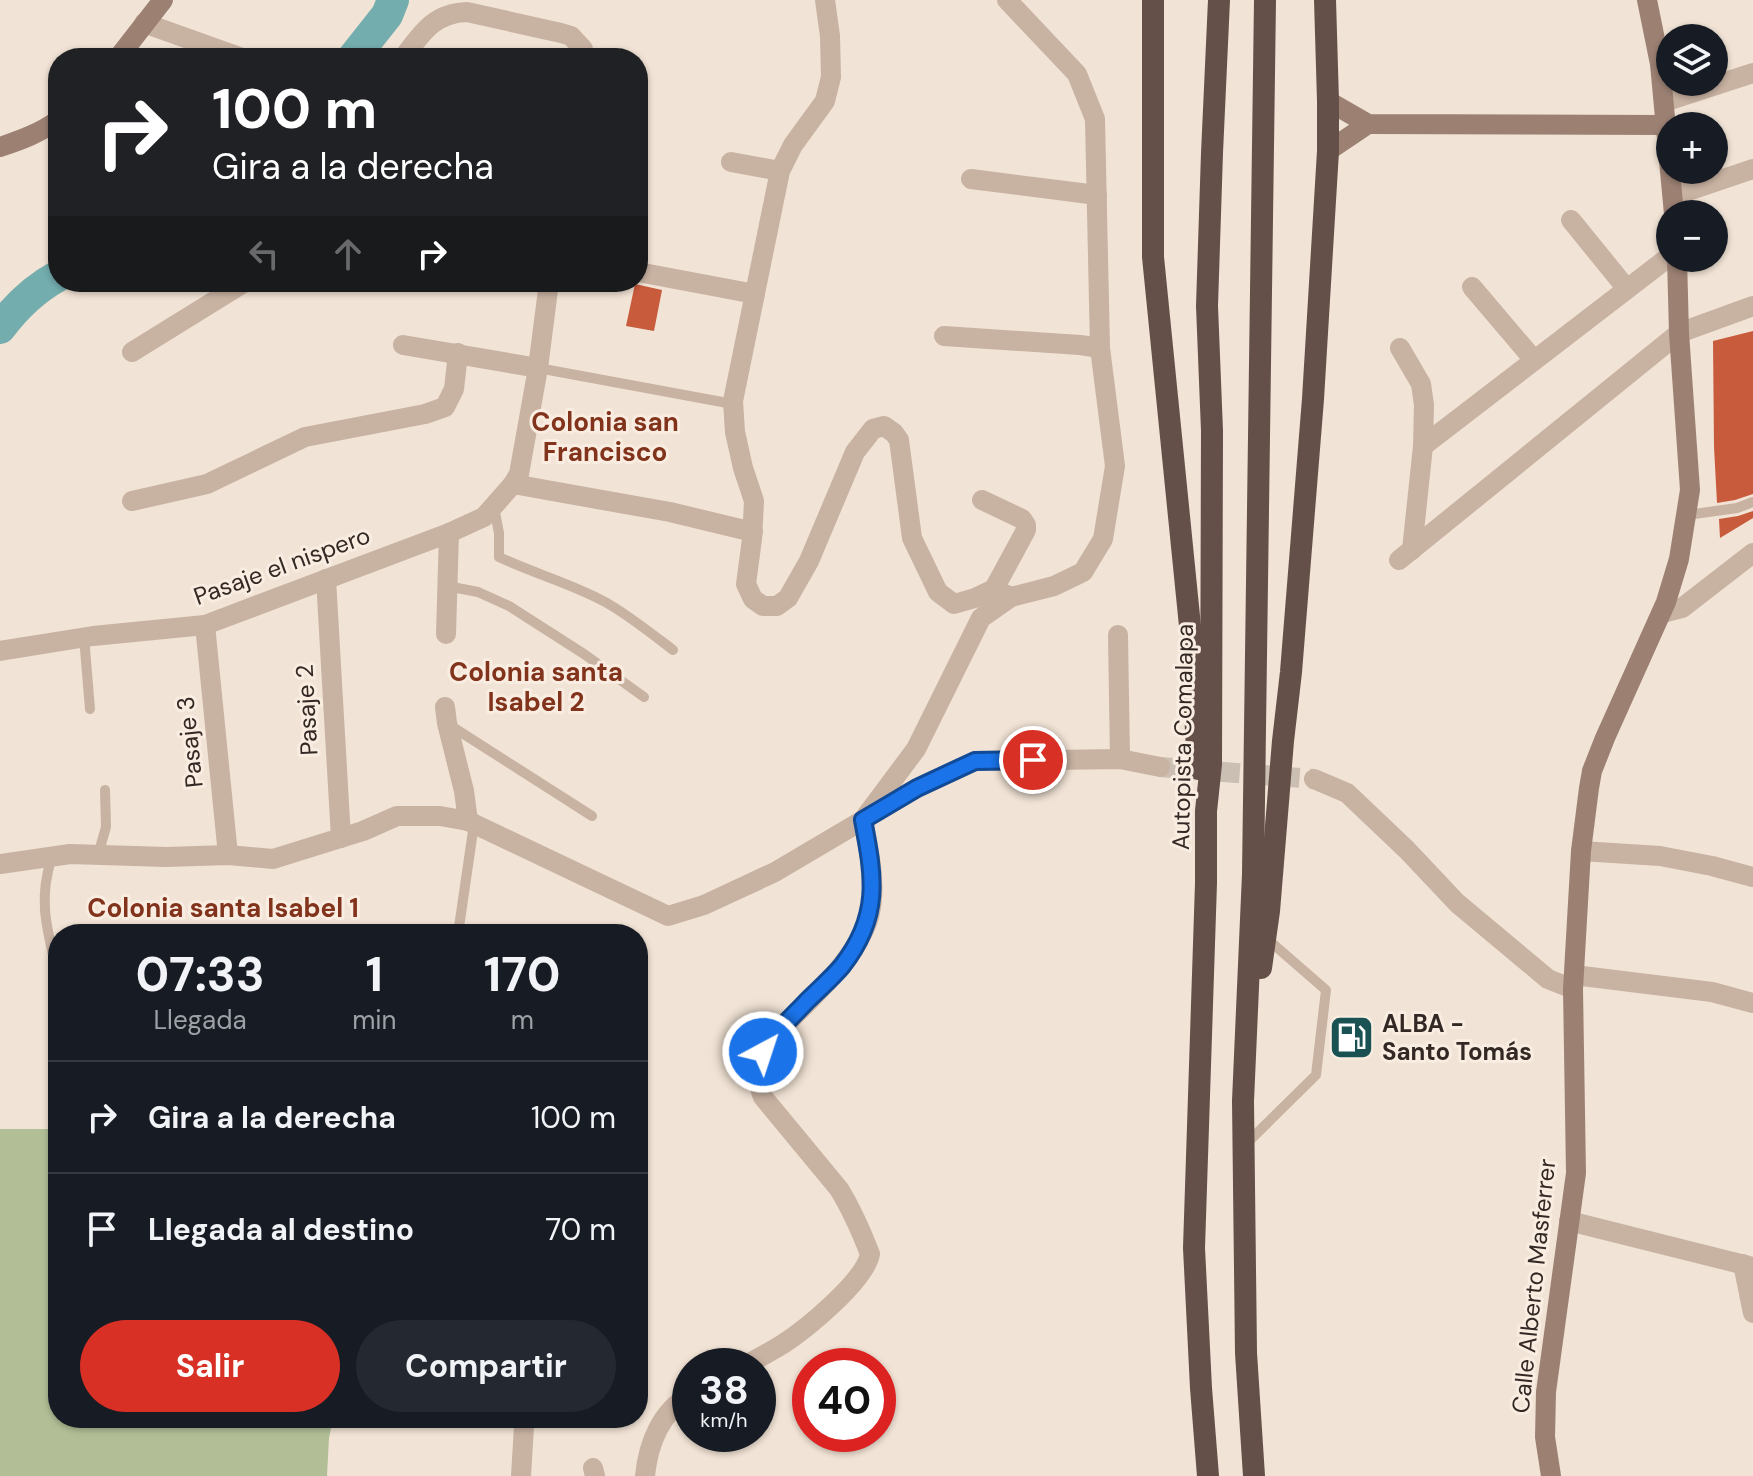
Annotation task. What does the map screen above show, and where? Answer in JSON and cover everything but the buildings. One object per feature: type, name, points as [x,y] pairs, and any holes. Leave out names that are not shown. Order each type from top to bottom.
[{"type":"highway","points":[[1153,0],[1153,257],[1191,636],[1197,760],[1206,811]]},
{"type":"highway","name":"Autopista Comalapa","points":[[1208,1476],[1194,1248],[1206,811],[1211,764],[1212,431],[1207,306],[1219,0]]},
{"type":"highway","points":[[1254,1476],[1246,1353],[1243,1101],[1253,874],[1265,0]]},
{"type":"highway","points":[[1243,1101],[1266,938],[1293,657],[1313,399],[1328,151],[1325,0]]},
{"type":"main road","points":[[125,48],[163,0]]},
{"type":"main road","points":[[1647,0],[1660,64],[1664,112]]},
{"type":"main road","points":[[1328,101],[1368,124],[1656,125]]},
{"type":"main road","points":[[1328,151],[1368,124]]},
{"type":"main road","points":[[0,147],[48,128]]},
{"type":"main road","name":"Calle Alberto Masferrer","points":[[1551,1476],[1545,1437],[1546,1392],[1576,1173],[1573,982],[1585,811],[1592,771],[1662,613],[1679,559],[1687,515],[1690,490],[1677,272]]},
{"type":"street","points":[[825,0],[831,77],[825,101],[793,145],[780,171],[733,404],[735,432],[754,501],[746,584],[753,599],[763,606],[777,606],[788,598],[809,561],[855,452],[873,429],[884,426],[899,440],[912,538],[938,592],[954,604],[1054,586],[1083,572],[1103,539],[1115,466],[1100,348],[1095,119],[1077,74],[1007,0]]},
{"type":"street","points":[[412,48],[433,23],[454,12],[467,12],[571,36],[582,48]]},
{"type":"street","points":[[144,23],[214,48]]},
{"type":"street","points":[[1664,102],[1753,73]]},
{"type":"street","points":[[731,162],[780,171]]},
{"type":"street","points":[[1684,200],[1753,169]]},
{"type":"street","points":[[971,179],[1097,195]]},
{"type":"street","points":[[1571,220],[1627,289]]},
{"type":"street","points":[[1423,446],[1656,267]]},
{"type":"street","points":[[648,274],[755,294]]},
{"type":"street","points":[[1472,287],[1534,360]]},
{"type":"street","points":[[132,352],[229,292]]},
{"type":"street","points":[[548,292],[523,454],[519,474],[513,484],[670,512],[753,532]]},
{"type":"street","points":[[1400,348],[1421,384],[1424,405],[1423,446],[1405,555],[1679,333],[1753,306]]},
{"type":"street","points":[[944,336],[1100,348]]},
{"type":"street","points":[[403,345],[538,368]]},
{"type":"street","points":[[132,501],[207,484],[305,437],[425,414],[445,407],[454,389],[458,353]]},
{"type":"street","name":"Pasaje el nispero","points":[[0,651],[84,637],[205,625],[484,517],[513,484]]},
{"type":"street","points":[[776,1348],[838,1299],[865,1268],[870,1254],[857,1221],[839,1189],[763,1097],[758,1073],[761,1057],[769,1042],[841,966],[858,940],[869,917],[872,889],[863,820],[916,749],[981,618],[1002,593],[1026,525],[1022,519],[982,500]]},
{"type":"street","points":[[446,634],[449,533]]},
{"type":"street","points":[[1662,613],[1682,608],[1753,553]]},
{"type":"street","name":"Pasaje 2","points":[[326,579],[341,838]]},
{"type":"street","name":"Pasaje 3","points":[[205,625],[228,855]]},
{"type":"street","points":[[1118,635],[1120,759]]},
{"type":"street","points":[[446,715],[471,822]]},
{"type":"street","points":[[0,864],[70,854],[228,855],[273,859],[341,838],[397,816],[440,816],[471,822],[668,916],[704,905],[775,872],[917,788],[975,761],[1120,759],[1160,767]]},
{"type":"street","points":[[1314,779],[1347,793],[1457,903],[1548,979],[1712,992],[1753,1003]]},
{"type":"street","points":[[1581,851],[1660,856],[1753,877]]},
{"type":"street","points":[[1569,1221],[1748,1266],[1753,1313]]},
{"type":"street","points":[[645,1476],[649,1451],[661,1423],[672,1410]]},
{"type":"street","points":[[521,1476],[524,1428]]},
{"type":"lane","points":[[538,368],[733,404]]},
{"type":"lane","points":[[1687,515],[1737,508],[1753,502]]},
{"type":"lane","points":[[494,507],[499,557],[607,603],[673,650]]},
{"type":"lane","points":[[447,586],[478,592],[509,606],[644,697]]},
{"type":"lane","points":[[84,637],[90,709]]},
{"type":"lane","points":[[446,715],[592,816]]},
{"type":"lane","points":[[98,855],[106,827],[105,790]]},
{"type":"lane","points":[[459,924],[471,822]]},
{"type":"lane","points":[[48,935],[44,919],[45,878],[52,857]]},
{"type":"lane","points":[[1243,1146],[1316,1075],[1326,990],[1266,938]]},
{"type":"green space","points":[[0,1129],[48,1129],[48,1428],[331,1428],[327,1476],[0,1476]]},
{"type":"waterway","points":[[361,48],[387,15],[393,0]]},
{"type":"waterway","points":[[0,328],[26,299],[48,282]]},
{"type":"tunnel","points":[[1160,767],[1314,779]]},
{"type":"place","name":"ALBA - Santo Tomás","points":[[1351,1038]]},
{"type":"district","name":"Colonia san Francisco","points":[[605,437]]},
{"type":"district","name":"Colonia santa Isabel 2","points":[[536,687]]},
{"type":"district","name":"Colonia santa Isabel 1","points":[[223,908]]},
{"type":"route","points":[[763,1052],[841,966],[869,917],[872,889],[863,820],[917,788],[975,761],[1033,760]]}]
